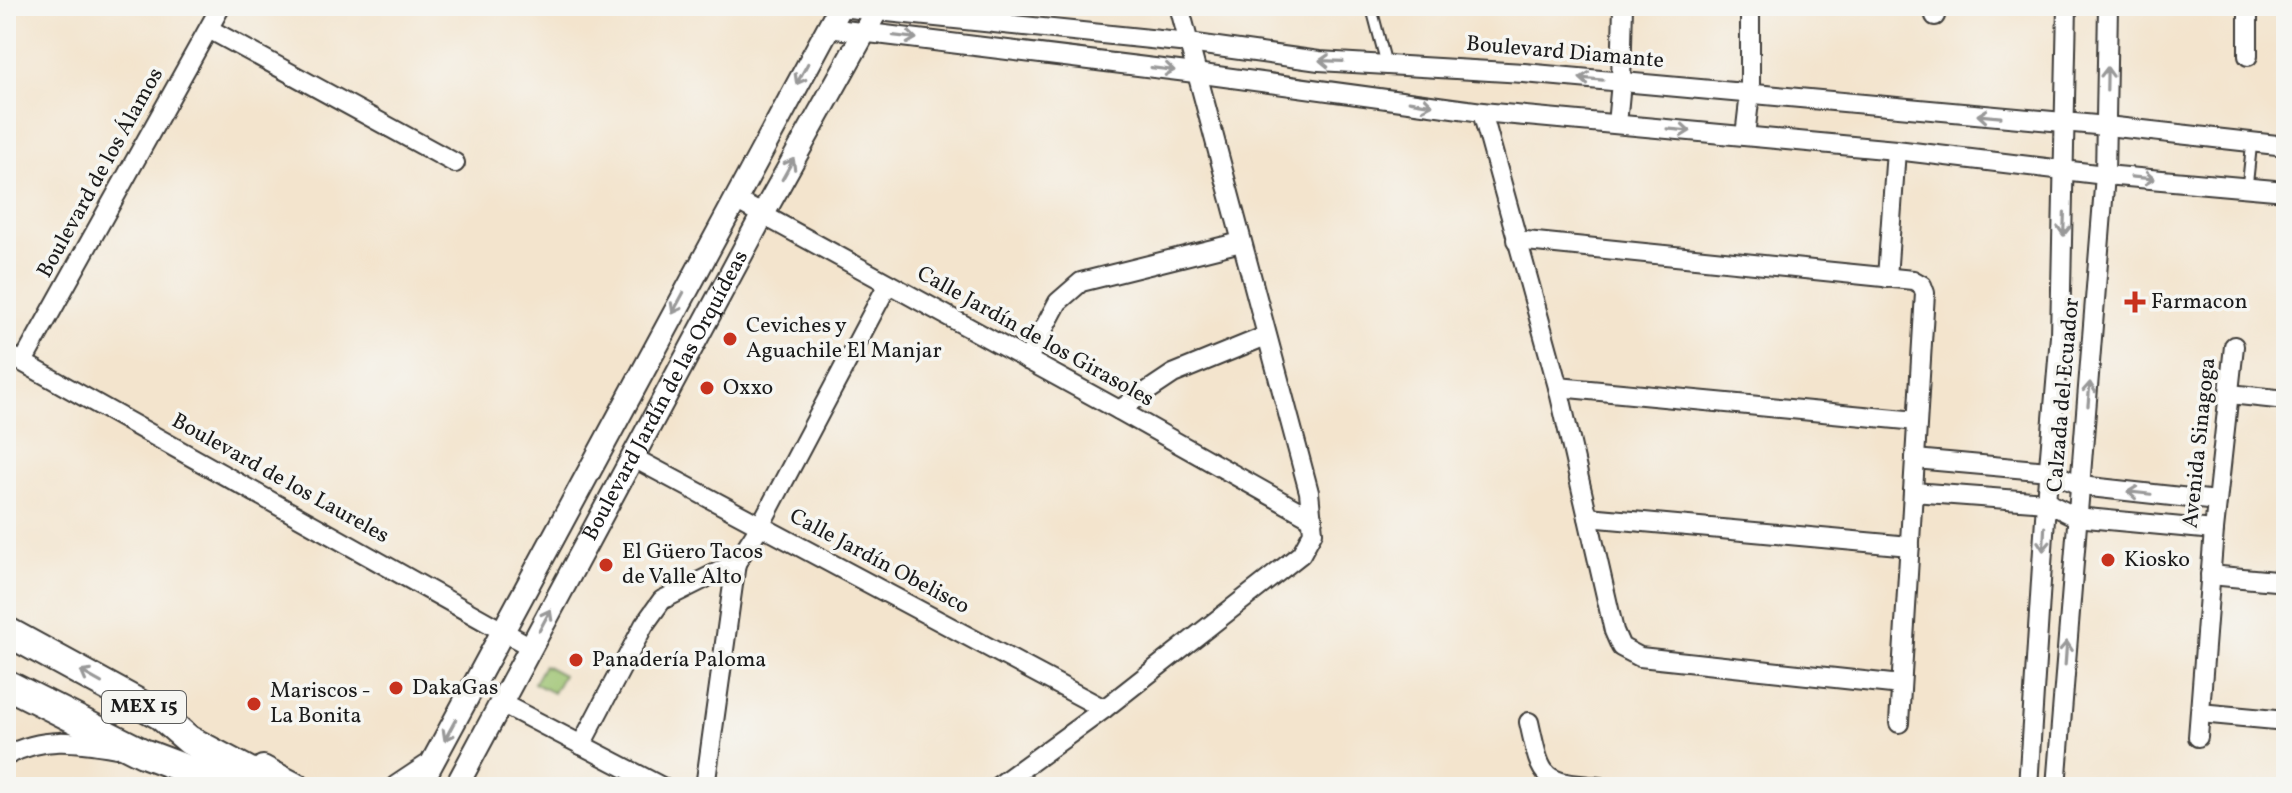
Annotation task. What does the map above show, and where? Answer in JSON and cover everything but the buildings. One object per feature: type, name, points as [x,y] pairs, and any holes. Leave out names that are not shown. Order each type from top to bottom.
[{"type":"main road","name":"MEX 15","points":[[6,631],[160,715],[189,740],[278,787]]},
{"type":"main road","name":"MEX 15","points":[[8,689],[143,753],[233,787]]},
{"type":"street","name":"Boulevard de los Álamos","points":[[14,358],[221,6]]},
{"type":"street","points":[[997,787],[1104,709],[1301,554],[1313,532],[1309,492],[1179,6]]},
{"type":"street","points":[[1617,124],[1623,6]]},
{"type":"street","points":[[1745,136],[1750,93],[1750,6]]},
{"type":"street","name":"Calzada del Ecuador","points":[[2028,787],[2060,336],[2067,123],[2067,6]]},
{"type":"street","name":"Calzada del Ecuador","points":[[2056,787],[2105,175],[2108,6]]},
{"type":"street","points":[[2248,6],[2248,56]]},
{"type":"street","name":"Boulevard Diamante","points":[[840,7],[878,8],[1189,43],[1319,61],[1386,63],[1750,93],[2286,146]]},
{"type":"street","name":"Boulevard Jardín de las Orquídeas","points":[[419,787],[840,7]]},
{"type":"street","name":"Boulevard Jardín de las Orquídeas","points":[[456,787],[763,214],[878,8]]},
{"type":"street","points":[[828,28],[1482,112],[1896,150],[2105,175],[2286,191]]},
{"type":"street","points":[[209,29],[455,163]]},
{"type":"street","points":[[1482,112],[1558,387],[1614,631],[1621,647],[1632,654],[1901,685]]},
{"type":"street","points":[[1887,278],[1896,150]]},
{"type":"street","name":"Calle Jardín de los Girasoles","points":[[734,199],[1313,519]]},
{"type":"street","points":[[1516,240],[1913,280],[1922,285],[1925,293],[1899,723]]},
{"type":"street","points":[[1027,360],[1058,302],[1081,282],[1241,242]]},
{"type":"street","points":[[705,787],[736,563],[760,526],[888,284]]},
{"type":"street","points":[[1119,410],[1173,374],[1266,336]]},
{"type":"street","points":[[2060,336],[2094,340]]},
{"type":"street","name":"Avenida Sinagoga","points":[[2198,737],[2214,530],[2234,346]]},
{"type":"street","name":"Boulevard de los Laureles","points":[[14,358],[531,647]]},
{"type":"street","points":[[1558,387],[1917,421]]},
{"type":"street","points":[[2230,394],[2286,400]]},
{"type":"street","name":"Calle Jardín Obelisco","points":[[632,457],[1104,709]]},
{"type":"street","points":[[1915,459],[2049,471],[2081,486],[2217,501]]},
{"type":"street","points":[[1913,492],[2046,502],[2076,517],[2214,530]]},
{"type":"street","points":[[1588,517],[1910,546]]},
{"type":"street","points":[[581,745],[644,625],[662,600],[736,563]]},
{"type":"street","points":[[2210,575],[2286,582]]},
{"type":"street","points":[[501,703],[662,787]]},
{"type":"street","points":[[2034,706],[2061,708]]},
{"type":"street","points":[[2200,713],[2286,721]]},
{"type":"street","points":[[160,715],[301,787]]},
{"type":"street","points":[[1529,722],[1538,763],[1549,779],[1600,787]]},
{"type":"street","points":[[6,756],[26,745],[54,741],[83,742],[143,753],[204,787]]},
{"type":"street","points":[[397,787],[432,764]]},
{"type":"lane","points":[[1371,6],[1386,63]]},
{"type":"lane","points":[[2247,188],[2252,141]]},
{"type":"green space","points":[[544,665],[563,675],[553,693],[534,683]]},
{"type":"place","name":"Farmacon","points":[[2135,302]]},
{"type":"place","name":"Ceviches y Aguachile El Manjar","points":[[730,339]]},
{"type":"place","name":"Oxxo","points":[[707,388]]},
{"type":"place","name":"Kiosko","points":[[2108,560]]},
{"type":"place","name":"El Güero Tacos de Valle Alto","points":[[606,565]]},
{"type":"place","name":"Panadería Paloma","points":[[576,660]]},
{"type":"place","name":"DakaGas","points":[[396,688]]},
{"type":"place","name":"Mariscos - La Bonita","points":[[254,704]]}]
